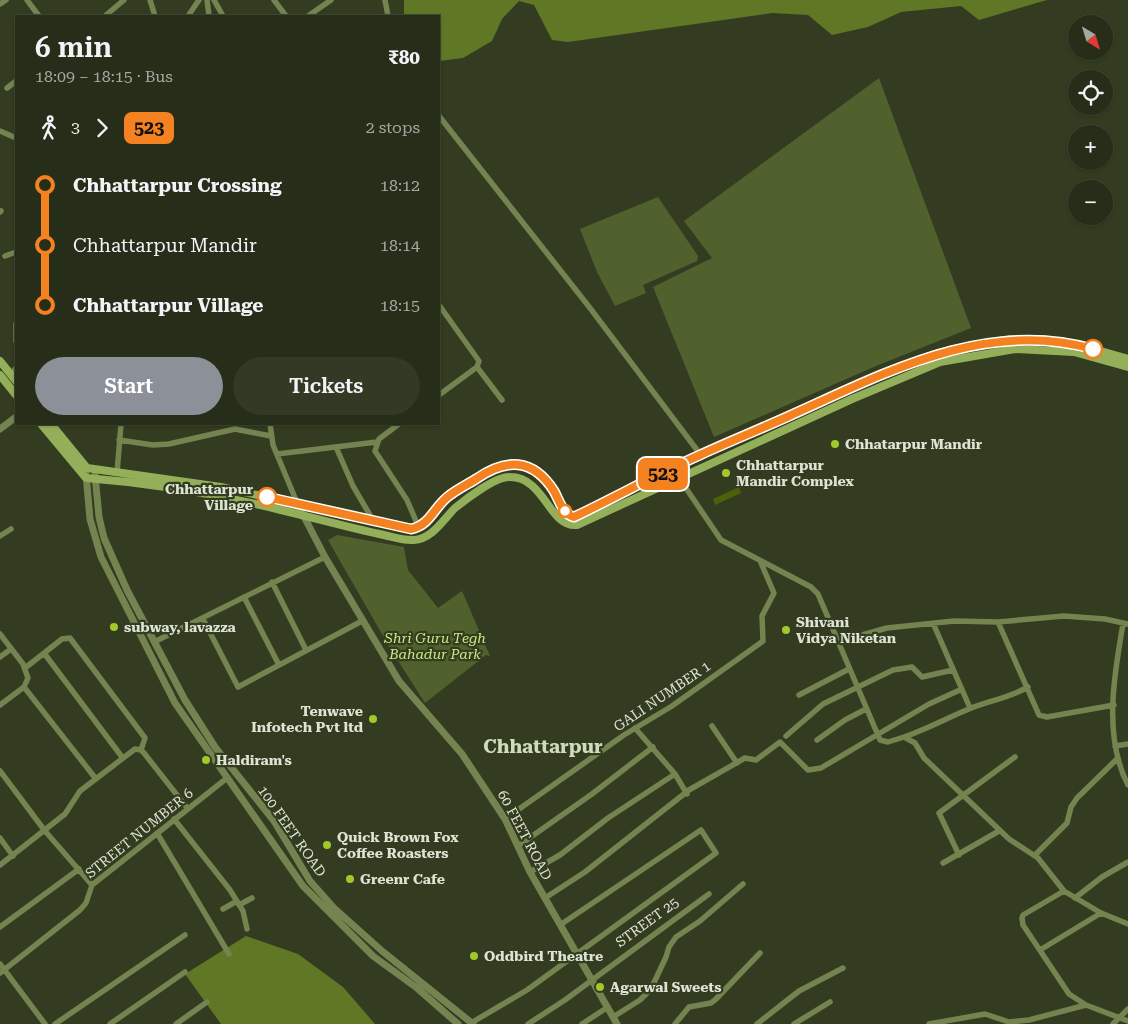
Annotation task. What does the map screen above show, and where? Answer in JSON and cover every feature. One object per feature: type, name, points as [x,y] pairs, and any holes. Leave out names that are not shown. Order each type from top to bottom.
[{"type":"main road","points":[[53,425],[91,469],[221,486],[298,505],[411,529],[419,528],[427,523],[450,495],[485,472],[516,462],[542,476],[553,490],[566,513],[574,517],[700,454],[880,374],[938,353],[1010,340],[1040,339],[1076,344],[1128,359]]},
{"type":"main road","points":[[41,425],[86,478],[218,495],[302,516],[413,540],[422,539],[431,533],[455,508],[483,488],[508,476],[525,480],[534,486],[560,521],[570,526],[611,511],[678,478],[852,399],[940,362],[1015,348],[1074,352],[1128,367]]},
{"type":"main road","points":[[0,361],[15,374]]},
{"type":"main road","points":[[0,375],[15,393]]},
{"type":"main road","points":[[848,389],[852,399]]},
{"type":"street","points":[[0,4],[6,0]]},
{"type":"street","points":[[27,0],[38,15]]},
{"type":"street","points":[[106,15],[124,0]]},
{"type":"street","points":[[150,0],[155,15]]},
{"type":"street","points":[[189,15],[199,0]]},
{"type":"street","points":[[207,0],[209,15]]},
{"type":"street","points":[[214,0],[222,15]]},
{"type":"street","points":[[274,0],[285,15]]},
{"type":"street","points":[[309,15],[330,0]]},
{"type":"street","points":[[385,0],[388,15]]},
{"type":"street","points":[[7,88],[15,82]]},
{"type":"street","points":[[440,117],[590,308],[700,454]]},
{"type":"street","points":[[0,132],[15,138]]},
{"type":"street","points":[[4,256],[15,252]]},
{"type":"street","points":[[440,306],[478,357],[477,367],[502,400]]},
{"type":"street","points":[[440,394],[477,367]]},
{"type":"street","points":[[0,429],[15,418]]},
{"type":"street","points":[[117,473],[121,425]]},
{"type":"street","points":[[270,425],[276,454],[298,505]]},
{"type":"street","points":[[276,454],[376,442],[398,425]]},
{"type":"street","points":[[119,440],[153,445],[169,444],[234,429],[271,436]]},
{"type":"street","points":[[376,442],[375,451],[407,500],[419,528]]},
{"type":"street","points":[[336,447],[353,486],[374,522]]},
{"type":"street","name":"100 FEET ROAD","points":[[91,469],[86,478],[90,519],[101,556],[175,703],[303,886],[374,956],[418,988],[458,1024]]},
{"type":"street","name":"100 FEET ROAD","points":[[91,469],[95,479],[104,538],[127,590],[156,641],[185,700],[215,747],[274,822],[310,881],[334,908],[472,1023]]},
{"type":"street","points":[[672,469],[715,534],[727,545],[815,590],[821,598],[876,734],[885,742],[919,732],[943,719],[970,708],[1004,699],[1028,687]]},
{"type":"street","name":"60 FEET ROAD","points":[[298,505],[302,516],[325,557],[399,680],[462,754],[505,819],[530,872],[576,953],[593,978],[617,1024]]},
{"type":"street","points":[[0,536],[11,529]]},
{"type":"street","points":[[156,641],[325,557]]},
{"type":"street","name":"GALI NUMBER 1","points":[[505,819],[636,728],[672,706],[763,641],[762,616],[774,593],[761,563]]},
{"type":"street","points":[[272,582],[306,650]]},
{"type":"street","points":[[244,597],[279,665]]},
{"type":"street","points":[[838,642],[879,630],[954,621],[998,622],[1064,616],[1105,619],[1125,624],[1115,678],[1114,706],[1118,758],[1128,785]]},
{"type":"street","points":[[203,619],[238,687],[362,621]]},
{"type":"street","points":[[998,622],[1011,654],[1028,687],[1036,710],[1042,717],[1114,706]]},
{"type":"street","points":[[933,623],[970,708]]},
{"type":"street","points":[[0,634],[25,668],[28,678],[24,687],[0,705]]},
{"type":"street","points":[[25,668],[66,637],[74,641],[145,738],[141,750]]},
{"type":"street","points":[[0,657],[11,649]]},
{"type":"street","points":[[44,653],[122,757]]},
{"type":"street","points":[[786,736],[824,704],[893,670],[908,667],[914,668],[918,675],[922,677],[953,670]]},
{"type":"street","points":[[799,694],[849,669]]},
{"type":"street","points":[[24,687],[96,779]]},
{"type":"street","points":[[545,898],[585,872],[687,794],[745,758],[756,760],[780,742],[808,770],[822,768],[929,704],[962,690]]},
{"type":"street","points":[[817,740],[845,720],[866,709]]},
{"type":"street","points":[[712,726],[737,763]]},
{"type":"street","points":[[636,728],[675,774],[687,794]]},
{"type":"street","points":[[904,737],[915,743],[924,758],[999,831],[1009,840],[1035,855],[1064,891],[1100,913],[1128,924]]},
{"type":"street","points":[[1116,746],[1128,744]]},
{"type":"street","points":[[518,846],[592,794],[653,746]]},
{"type":"street","points":[[0,865],[65,814],[75,797],[122,757],[135,750],[141,750]]},
{"type":"street","points":[[141,750],[188,809]]},
{"type":"street","points":[[959,855],[939,813],[1015,757]]},
{"type":"street","points":[[1035,855],[1064,827],[1068,821],[1071,807],[1077,798],[1118,758]]},
{"type":"street","points":[[0,771],[45,831],[92,885]]},
{"type":"street","points":[[530,872],[560,854],[608,818],[675,774]]},
{"type":"street","name":"STREET NUMBER 6","points":[[2,971],[80,910],[86,903],[92,885],[227,778]]},
{"type":"street","points":[[174,819],[238,903],[243,911],[247,929]]},
{"type":"street","points":[[472,1023],[527,990],[716,853],[701,830],[560,925]]},
{"type":"street","points":[[943,863],[999,831]]},
{"type":"street","points":[[157,833],[229,954]]},
{"type":"street","points":[[0,838],[13,856]]},
{"type":"street","points":[[1075,898],[1102,877],[1128,862]]},
{"type":"street","points":[[0,926],[79,869]]},
{"type":"street","points":[[613,1017],[640,1000],[651,989],[669,947],[676,937],[700,921],[743,884]]},
{"type":"street","points":[[1064,891],[1022,918],[1023,925],[1064,987],[1075,998],[1086,1005],[1128,1021]]},
{"type":"street","name":"STREET 25","points":[[528,1024],[709,894]]},
{"type":"street","points":[[223,909],[252,898]]},
{"type":"street","points":[[1040,950],[1100,913]]},
{"type":"street","points":[[55,1024],[185,935]]},
{"type":"street","points":[[675,1024],[689,1007],[711,1003],[716,1000],[760,953]]},
{"type":"street","points":[[390,968],[396,961]]},
{"type":"street","points":[[0,964],[2,971],[45,1024]]},
{"type":"street","points":[[758,1024],[799,991],[843,968]]},
{"type":"street","points":[[110,1024],[186,972]]},
{"type":"street","points":[[176,1024],[206,1002]]},
{"type":"street","points":[[794,1024],[830,1002]]},
{"type":"street","points":[[929,1024],[986,1014],[1009,1022],[1029,1020],[1086,1005]]},
{"type":"street","points":[[582,1024],[608,1007]]},
{"type":"street","points":[[1113,1024],[1128,1009]]},
{"type":"green space","points":[[879,78],[971,328],[876,366],[714,437],[653,287],[712,258],[684,221]]},
{"type":"green space","points":[[658,197],[698,256],[697,261],[643,285],[646,293],[615,306],[597,272],[580,229]]},
{"type":"green space","name":"Shri Guru Tegh Bahadur Park","points":[[337,535],[404,547],[408,570],[438,608],[462,591],[490,656],[486,655],[425,703],[390,648],[328,540]]},
{"type":"shaded area","points":[[404,0],[1047,0],[979,20],[961,6],[901,12],[868,27],[832,35],[808,15],[772,13],[568,42],[552,40],[534,5],[519,1],[502,19],[492,41],[463,58],[440,61],[440,15],[404,15]]},
{"type":"shaded area","points":[[739,487],[741,493],[715,505],[713,499]]},
{"type":"shaded area","points":[[246,936],[298,954],[343,987],[375,1024],[221,1024],[185,974]]},
{"type":"bus line","name":"523","points":[[267,497],[411,529],[419,528],[427,523],[450,495],[485,472],[516,462],[527,466],[542,476],[553,490],[566,513],[574,517],[700,454],[756,431],[880,374],[938,353],[983,343],[1040,339],[1076,344],[1093,349]]},
{"type":"place","name":"Chhatarpur Mandir","points":[[835,444]]},
{"type":"place","name":"Chhattarpur Mandir Complex","points":[[726,473]]},
{"type":"place","name":"Chhattarpur Village","points":[[267,497]]},
{"type":"place","name":"subway, lavazza","points":[[114,627]]},
{"type":"place","name":"Shivani Vidya Niketan","points":[[786,630]]},
{"type":"place","name":"Tenwave Infotech Pvt ltd","points":[[373,719]]},
{"type":"place","name":"Haldiram's","points":[[206,760]]},
{"type":"place","name":"Quick Brown Fox Coffee Roasters","points":[[327,845]]},
{"type":"place","name":"Greenr Cafe","points":[[350,879]]},
{"type":"place","name":"Oddbird Theatre","points":[[474,956]]},
{"type":"place","name":"Agarwal Sweets","points":[[600,987]]},
{"type":"district","name":"Chhattarpur","points":[[543,746]]}]
